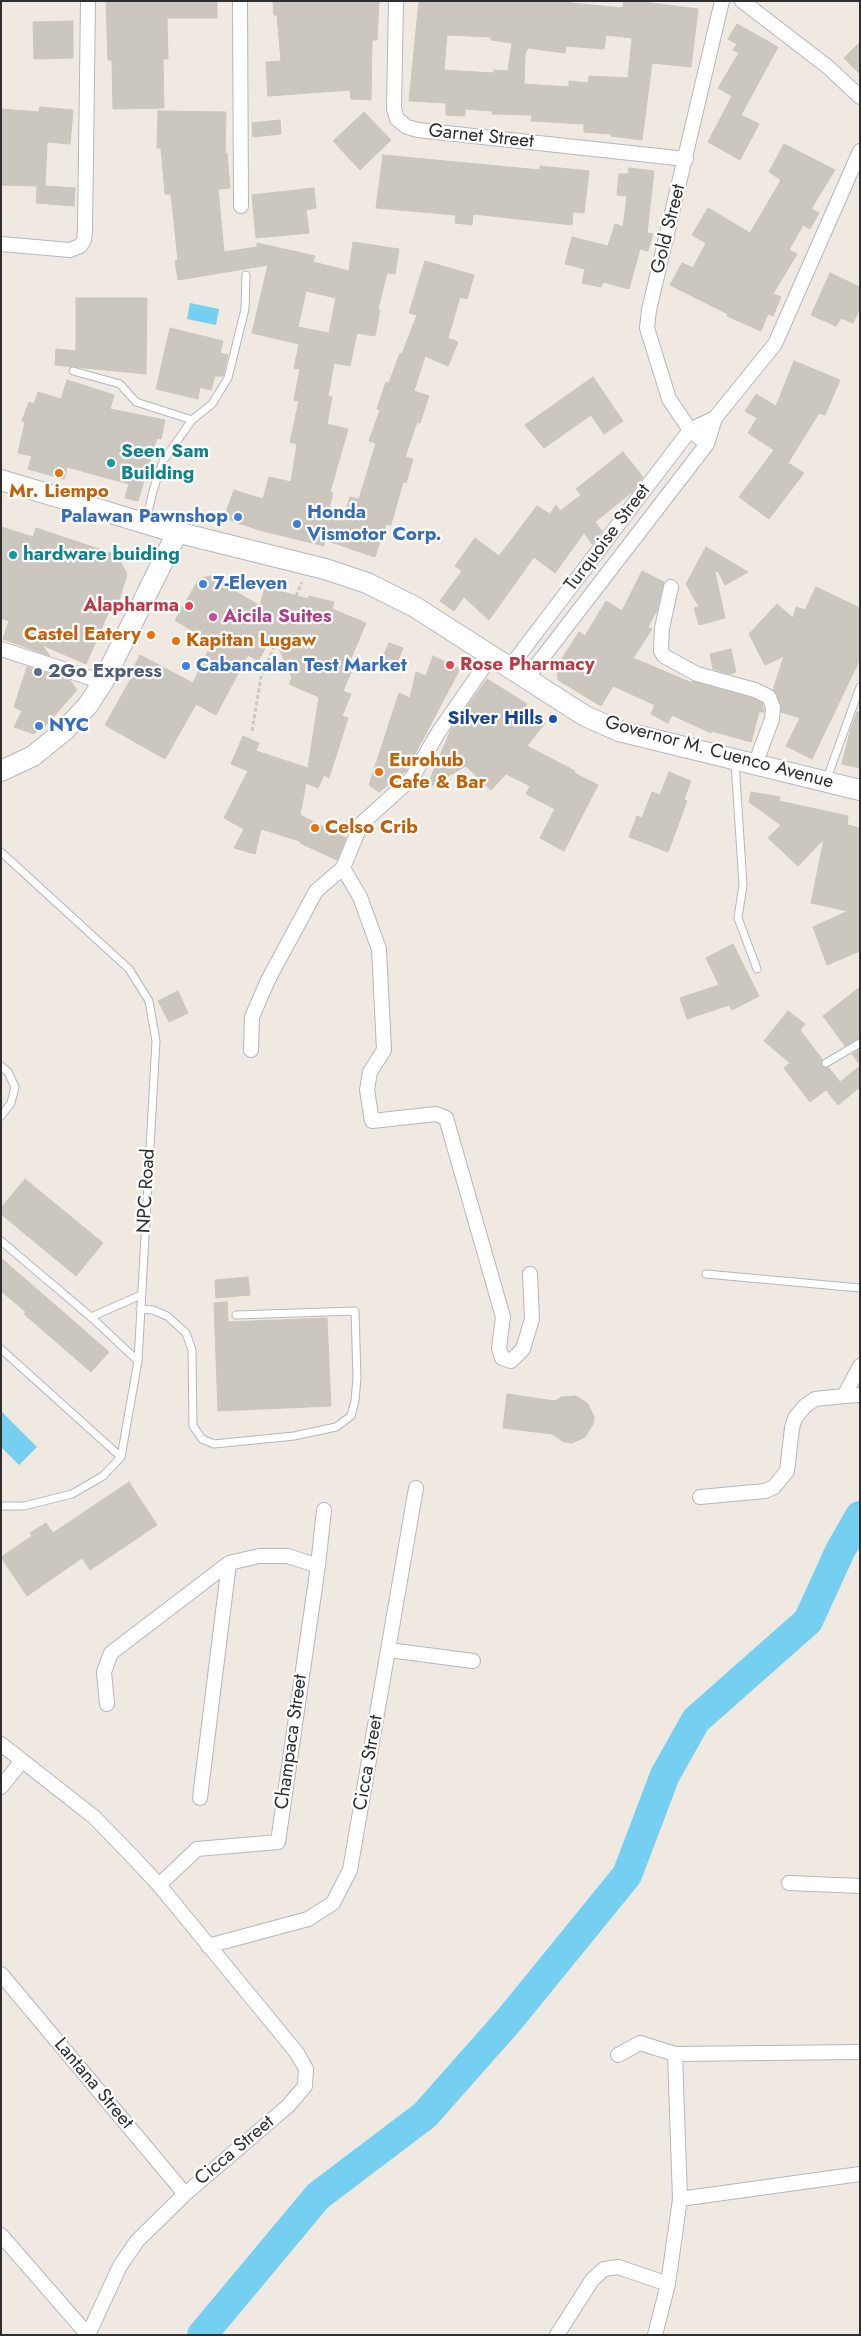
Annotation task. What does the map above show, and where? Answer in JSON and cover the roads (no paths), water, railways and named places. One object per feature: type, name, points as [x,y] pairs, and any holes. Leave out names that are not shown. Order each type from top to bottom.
[{"type":"main road","name":"Governor M. Cuenco Avenue","points":[[1,480],[145,524],[310,566],[367,583],[392,594],[492,655],[585,716],[619,730],[860,790]]},
{"type":"main road","points":[[1,770],[33,756],[65,730],[88,705],[103,682],[177,533]]},
{"type":"street","points":[[1,244],[70,250],[80,246],[84,240],[86,232],[88,1]]},
{"type":"street","points":[[240,1],[241,206]]},
{"type":"street","name":"Garnet Street","points":[[396,1],[394,109],[398,119],[407,126],[446,133],[686,159]]},
{"type":"street","name":"Gold Street","points":[[707,444],[690,430],[669,398],[647,328],[649,310],[722,1]]},
{"type":"street","points":[[742,1],[828,67],[860,97]]},
{"type":"street","name":"Turquoise Street","points":[[526,679],[707,444],[715,418],[775,344],[860,151]]},
{"type":"street","name":"Turquoise Street","points":[[510,667],[690,430],[715,418]]},
{"type":"street","points":[[603,544],[620,556]]},
{"type":"street","points":[[671,587],[662,628],[660,651],[664,656],[697,674],[755,690],[769,697],[773,707],[772,719],[755,765]]},
{"type":"street","points":[[1,648],[103,682]]},
{"type":"street","points":[[251,1050],[252,1017],[268,980],[316,891],[343,868],[361,824],[412,778],[438,733],[492,655]]},
{"type":"street","points":[[343,868],[360,897],[379,949],[384,1050],[370,1072],[367,1090],[372,1121],[436,1114],[446,1118],[503,1317],[499,1348],[502,1358],[511,1361],[523,1349],[532,1319],[530,1274]]},
{"type":"street","points":[[844,1396],[860,1366]]},
{"type":"street","points":[[700,1498],[765,1491],[774,1487],[787,1471],[792,1428],[796,1418],[805,1406],[815,1399],[860,1395]]},
{"type":"street","name":"Cicca Street","points":[[208,1946],[308,1919],[333,1904],[350,1870],[416,1488]]},
{"type":"street","name":"Champaca Street","points":[[159,1885],[197,1849],[278,1842],[318,1566],[324,1510]]},
{"type":"street","points":[[107,1704],[104,1672],[110,1653],[229,1563],[259,1556],[288,1556],[318,1566]]},
{"type":"street","points":[[200,1798],[229,1563]]},
{"type":"street","points":[[389,1650],[473,1661]]},
{"type":"street","name":"Cicca Street","points":[[1,1744],[94,1817],[159,1885],[297,2053],[306,2070],[305,2086],[288,2106],[185,2194],[137,2241],[124,2260],[88,2335]]},
{"type":"street","points":[[1,1788],[22,1761]]},
{"type":"street","points":[[790,1883],[860,1886]]},
{"type":"street","name":"Lantana Street","points":[[1,1974],[185,2194]]},
{"type":"street","points":[[618,2055],[640,2043],[676,2054],[860,2052]]},
{"type":"street","points":[[655,2335],[668,2284],[680,2199],[676,2054]]},
{"type":"street","points":[[680,2199],[860,2174]]},
{"type":"street","points":[[1,2235],[88,2335]]},
{"type":"street","points":[[557,2335],[592,2280],[604,2269],[618,2267],[668,2284]]},
{"type":"lane","points":[[145,524],[163,461],[192,420],[212,404],[228,378],[245,310],[246,275]]},
{"type":"lane","points":[[73,371],[120,384],[136,402],[192,420]]},
{"type":"lane","points":[[826,782],[860,687]]},
{"type":"lane","points":[[735,759],[743,885],[738,918],[757,969]]},
{"type":"lane","name":"NPC Road","points":[[1,852],[129,969],[149,1001],[156,1041],[138,1361],[121,1457]]},
{"type":"lane","points":[[826,1063],[860,1043]]},
{"type":"lane","points":[[1,1066],[8,1072],[15,1087],[10,1103],[1,1116]]},
{"type":"lane","points":[[1,1241],[91,1317],[138,1361]]},
{"type":"lane","points":[[706,1274],[860,1288]]},
{"type":"lane","points":[[91,1317],[141,1295]]},
{"type":"lane","points":[[140,1309],[153,1310],[168,1316],[186,1333],[192,1350],[194,1426],[202,1439],[214,1444],[294,1436],[336,1427],[351,1416],[355,1401],[357,1378],[355,1311],[236,1315]]},
{"type":"lane","points":[[1,1349],[121,1457],[103,1476],[72,1494],[24,1506],[1,1506]]},
{"type":"water","points":[[190,303],[219,309],[216,325],[187,319]]},
{"type":"water","points":[[1,1411],[37,1447],[19,1465],[1,1447]]},
{"type":"waterway","points":[[202,2335],[318,2196],[425,2115],[509,2020],[627,1875],[665,1775],[696,1720],[808,1621],[840,1551],[860,1516]]},
{"type":"place","name":"Seen Sam Building","points":[[111,463]]},
{"type":"place","name":"Mr. Liempo","points":[[59,473]]},
{"type":"place","name":"Palawan Pawnshop","points":[[238,517]]},
{"type":"place","name":"Honda Vismotor Corp.","points":[[297,524]]},
{"type":"place","name":"hardware buiding","points":[[13,555]]},
{"type":"place","name":"7-Eleven","points":[[203,584]]},
{"type":"place","name":"Alapharma","points":[[189,606]]},
{"type":"place","name":"Aicila Suites","points":[[213,617]]},
{"type":"place","name":"Castel Eatery","points":[[151,635]]},
{"type":"place","name":"Kapitan Lugaw","points":[[176,641]]},
{"type":"place","name":"Rose Pharmacy","points":[[450,665]]},
{"type":"place","name":"Cabancalan Test Market","points":[[186,666]]},
{"type":"place","name":"2Go Express","points":[[38,672]]},
{"type":"place","name":"Silver Hills","points":[[553,719]]},
{"type":"place","name":"NYC","points":[[39,726]]},
{"type":"place","name":"Eurohub Cafe & Bar","points":[[379,772]]},
{"type":"place","name":"Celso Crib","points":[[315,828]]}]
